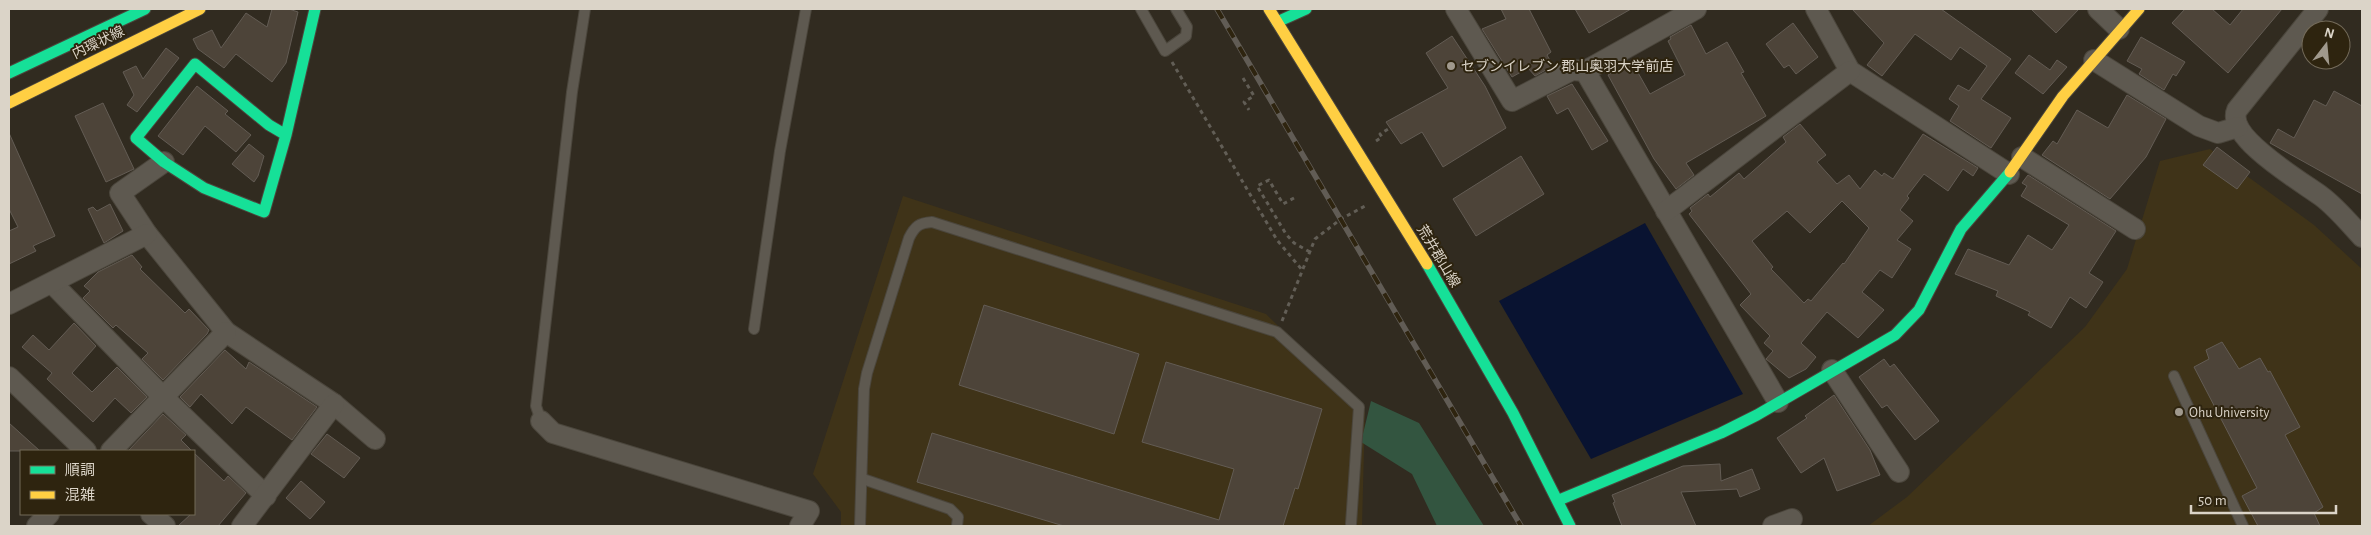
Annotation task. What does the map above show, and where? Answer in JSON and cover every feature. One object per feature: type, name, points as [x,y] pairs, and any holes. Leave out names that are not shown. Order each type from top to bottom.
[{"type":"street","name":"内環状線","points":[[9,73],[145,9]]},
{"type":"street","name":"内環状線","points":[[9,103],[200,9]]},
{"type":"street","points":[[286,135],[269,125],[195,64],[136,138],[164,162],[204,188],[264,212],[286,135],[315,9]]},
{"type":"street","name":"荒井郡山線","points":[[1269,9],[1382,189],[1473,343],[1559,500],[1570,526]]},
{"type":"street","points":[[1277,22],[1306,9]]},
{"type":"street","points":[[1456,9],[1512,102],[1572,70],[1584,71],[1696,9]]},
{"type":"street","points":[[1816,9],[1850,71],[2009,174]]},
{"type":"street","points":[[2098,9],[2119,29]]},
{"type":"street","points":[[1559,500],[1721,433],[1883,342],[1909,323],[1929,294],[1961,229],[2009,174],[2063,96],[2119,29],[2139,9]]},
{"type":"street","points":[[2318,9],[2237,110],[2235,119],[2238,127],[2272,163],[2322,197],[2362,236]]},
{"type":"street","points":[[2094,60],[2199,126],[2218,133],[2238,127]]},
{"type":"street","points":[[1584,71],[1778,402]]},
{"type":"street","points":[[1666,211],[1850,71]]},
{"type":"street","points":[[2022,157],[2135,229]]},
{"type":"street","points":[[164,162],[120,193],[147,234],[226,332],[334,404],[375,439]]},
{"type":"street","points":[[9,304],[147,234]]},
{"type":"street","points":[[52,283],[164,398],[266,496]]},
{"type":"street","points":[[112,450],[226,332]]},
{"type":"street","points":[[1832,370],[1898,472]]},
{"type":"street","points":[[9,377],[85,450]]},
{"type":"street","points":[[242,526],[334,404]]},
{"type":"street","points":[[541,421],[553,433],[809,511],[800,526]]},
{"type":"street","points":[[37,526],[48,515]]},
{"type":"street","points":[[152,515],[164,526]]},
{"type":"street","points":[[1773,526],[1792,519]]},
{"type":"lane","points":[[541,421],[536,406],[572,92],[585,9]]},
{"type":"lane","points":[[754,328],[780,151],[806,9]]},
{"type":"lane","points":[[1141,9],[1165,51],[1186,36],[1186,27],[1176,9]]},
{"type":"lane","points":[[860,526],[863,479],[864,389],[867,373],[909,238],[915,226],[922,222],[938,223],[1278,332],[1359,407],[1351,524]]},
{"type":"lane","points":[[2174,376],[2243,526]]},
{"type":"lane","points":[[863,479],[950,509],[958,517],[957,526]]},
{"type":"path","points":[[1165,51],[1277,240],[1303,271]]},
{"type":"path","points":[[1243,78],[1254,96],[1244,102],[1249,110]]},
{"type":"path","points":[[1373,143],[1382,137],[1380,134],[1390,128]]},
{"type":"path","points":[[1294,198],[1283,204],[1269,180],[1257,186],[1286,234],[1294,243],[1310,252]]},
{"type":"path","points":[[1278,332],[1315,239],[1341,219],[1368,204]]},
{"type":"shaded area","name":"Ohu University","points":[[2210,149],[2314,225],[2362,269],[2362,526],[1868,526],[1907,497],[2085,327],[2127,269],[2160,161]]},
{"type":"shaded area","points":[[903,196],[1266,314],[1365,412],[1362,526],[841,526],[841,512],[813,474]]},
{"type":"green space","points":[[1371,401],[1419,423],[1484,526],[1437,526],[1412,474],[1361,442]]},
{"type":"water","points":[[1645,223],[1743,394],[1591,459],[1499,301]]},
{"type":"building","points":[[272,9],[289,9],[298,12],[286,63],[272,82],[236,54],[224,68],[198,49],[193,39],[212,30],[221,48],[246,13],[267,27]]},
{"type":"building","points":[[1501,9],[1529,9],[1551,52],[1547,55],[1553,66],[1535,76],[1528,68],[1512,77],[1482,29],[1506,19]]},
{"type":"building","points":[[1575,9],[1631,9],[1589,33]]},
{"type":"building","points":[[1852,9],[1941,9],[2011,59],[1981,99],[2011,118],[1991,148],[1950,121],[1959,106],[1949,99],[1958,85],[1969,91],[1987,66],[1960,47],[1951,60],[1915,34],[1882,76],[1867,65],[1884,43]]},
{"type":"building","points":[[2031,9],[2079,9],[2056,33]]},
{"type":"building","points":[[2185,9],[2212,9],[2230,25],[2243,9],[2282,9],[2228,73],[2172,23]]},
{"type":"building","points":[[1793,23],[1818,57],[1796,74],[1789,65],[1784,68],[1766,44]]},
{"type":"building","points":[[1691,25],[1706,54],[1727,42],[1744,72],[1741,73],[1766,116],[1686,163],[1694,175],[1676,189],[1654,159],[1608,75],[1632,62],[1650,94],[1685,75],[1668,41],[1671,39],[1670,37]]},
{"type":"building","points":[[1452,36],[1485,86],[1506,128],[1443,167],[1422,132],[1401,144],[1386,122],[1448,88],[1426,53]]},
{"type":"building","points":[[2141,37],[2185,62],[2176,76],[2173,74],[2164,90],[2139,74],[2142,69],[2127,61]]},
{"type":"building","points":[[166,48],[179,58],[137,112],[127,105],[134,95],[123,72],[136,66],[143,79]]},
{"type":"building","points":[[2029,55],[2050,70],[2057,60],[2067,67],[2043,94],[2015,73]]},
{"type":"building","points":[[1572,84],[1608,141],[1592,150],[1568,108],[1557,114],[1547,96]]},
{"type":"building","points":[[197,86],[228,111],[225,114],[251,135],[236,152],[205,126],[183,155],[158,136]]},
{"type":"building","points":[[2334,91],[2362,106],[2362,194],[2270,143],[2278,129],[2294,138],[2314,100],[2326,106]]},
{"type":"building","points":[[2127,95],[2166,119],[2146,157],[2110,199],[2042,155],[2053,141],[2057,144],[2077,110],[2108,128]]},
{"type":"building","points":[[103,103],[134,169],[106,182],[75,116]]},
{"type":"building","points":[[1800,124],[1826,155],[1817,162],[1837,184],[1849,175],[1860,189],[1875,170],[1882,176],[1884,173],[1893,179],[1923,134],[1978,168],[1973,176],[1963,169],[1948,191],[1924,174],[1907,196],[1909,198],[1900,210],[1913,221],[1897,240],[1911,249],[1892,278],[1880,270],[1862,292],[1884,310],[1858,338],[1827,312],[1801,343],[1816,357],[1806,369],[1789,378],[1766,359],[1773,351],[1764,343],[1770,336],[1740,305],[1751,294],[1689,214],[1692,211],[1690,208],[1708,194],[1710,197],[1739,173],[1744,179],[1786,142],[1783,137]],"holes":[[[1842,201],[1869,228],[1844,264],[1811,301],[1808,299],[1804,303],[1771,269],[1773,267],[1752,241],[1787,211],[1810,233]]]},
{"type":"building","points":[[9,133],[55,236],[33,246],[36,251],[9,264],[9,231],[18,227],[9,209]]},
{"type":"building","points":[[249,144],[264,156],[258,176],[254,182],[232,164]]},
{"type":"building","points":[[2217,147],[2250,172],[2237,189],[2203,165]]},
{"type":"building","points":[[1521,156],[1544,194],[1476,236],[1453,199]]},
{"type":"building","points":[[2028,175],[2116,231],[2089,273],[2103,282],[2086,308],[2070,297],[2051,328],[2028,315],[2030,312],[1996,296],[1998,291],[1955,274],[1968,249],[2009,265],[2028,235],[2052,250],[2069,225],[2021,196],[2027,186],[2022,183]]},
{"type":"building","points":[[110,204],[123,231],[104,243],[88,209],[93,207],[97,211]]},
{"type":"building","points":[[132,255],[142,267],[140,269],[185,313],[189,309],[209,330],[163,380],[142,359],[148,353],[116,325],[113,328],[83,298],[90,291],[84,286],[98,272]]},
{"type":"building","points":[[984,305],[1139,354],[1114,434],[959,385]]},
{"type":"building","points":[[74,323],[96,346],[72,373],[92,392],[117,367],[147,397],[131,413],[115,398],[93,422],[47,379],[52,373],[22,347],[33,335],[49,350]]},
{"type":"building","points":[[2222,342],[2239,369],[2260,358],[2268,372],[2270,371],[2300,427],[2285,435],[2323,507],[2314,513],[2320,526],[2258,526],[2242,496],[2257,488],[2194,367],[2209,359],[2206,350]]},
{"type":"building","points":[[225,350],[246,369],[249,362],[317,407],[292,440],[246,407],[232,424],[201,394],[190,407],[180,397]]},
{"type":"building","points":[[1884,359],[1890,367],[1894,364],[1939,421],[1915,440],[1887,405],[1882,408],[1859,377]]},
{"type":"building","points":[[1166,362],[1322,409],[1298,489],[1295,488],[1283,526],[1064,526],[917,482],[932,433],[1219,520],[1234,469],[1142,442]]},
{"type":"building","points":[[1834,395],[1870,450],[1880,475],[1837,491],[1824,458],[1801,473],[1777,438],[1807,418],[1805,416]]},
{"type":"building","points":[[163,414],[186,435],[181,440],[191,450],[129,450]]},
{"type":"building","points":[[9,423],[39,450],[20,450],[9,451]]},
{"type":"building","points":[[327,434],[360,458],[344,478],[311,454]]},
{"type":"building","points":[[195,454],[224,481],[228,476],[246,493],[218,526],[178,526],[190,515],[195,515]]},
{"type":"building","points":[[1720,464],[1721,481],[1752,469],[1760,489],[1740,497],[1737,489],[1681,492],[1696,526],[1622,526],[1613,503],[1615,502],[1612,495],[1683,466]]},
{"type":"building","points":[[301,481],[325,502],[310,519],[286,498]]},
{"type":"railway","points":[[1217,9],[1521,526]]},
{"type":"traffic: fast","points":[[9,73],[145,9]]},
{"type":"traffic: fast","points":[[286,135],[269,125],[195,64],[136,138],[164,162],[204,188],[264,212],[286,135],[315,9]]},
{"type":"traffic: fast","points":[[1277,22],[1306,9]]},
{"type":"traffic: fast","points":[[1559,500],[1721,433],[1757,415],[1895,335],[1919,310],[1961,229],[2010,172]]},
{"type":"traffic: fast","points":[[1427,264],[1513,413],[1570,526]]},
{"type":"traffic: slow","points":[[9,103],[200,9]]},
{"type":"traffic: slow","points":[[1269,9],[1427,264]]},
{"type":"traffic: slow","points":[[2010,172],[2063,96],[2139,9]]},
{"type":"place","name":"セブンイレブン 郡山奥羽大学前店","points":[[1451,66]]},
{"type":"place","name":"Ohu University","points":[[2179,412]]}]
